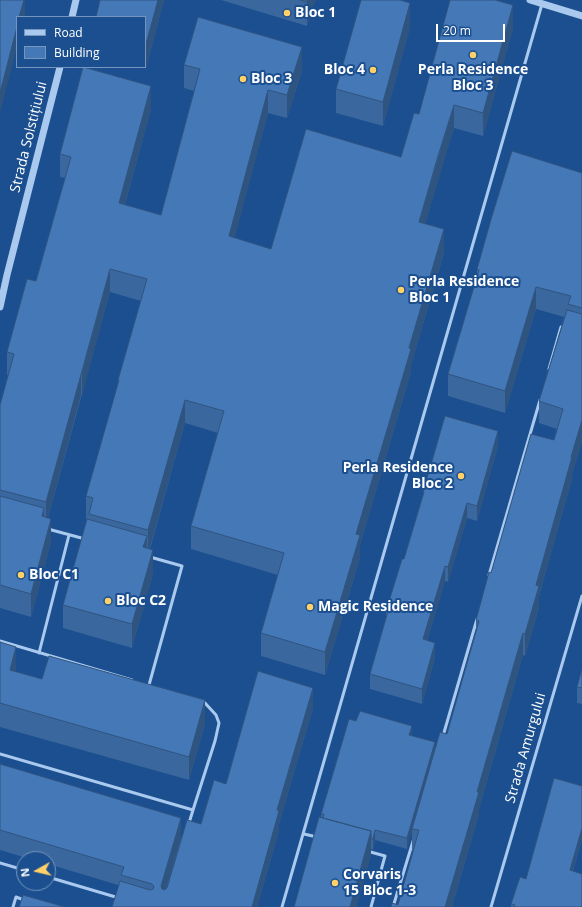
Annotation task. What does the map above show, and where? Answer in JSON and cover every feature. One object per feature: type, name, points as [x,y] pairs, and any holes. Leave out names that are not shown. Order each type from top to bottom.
[{"type":"street","points":[[72,16],[76,0]]},
{"type":"street","points":[[530,0],[582,16]]},
{"type":"street","name":"Strada Solstițiului","points":[[0,307],[60,68]]},
{"type":"lane","points":[[282,907],[542,4]]},
{"type":"lane","points":[[548,372],[561,327],[568,329]]},
{"type":"lane","points":[[488,579],[541,395]]},
{"type":"lane","points":[[46,529],[92,541]]},
{"type":"lane","points":[[39,653],[69,535]]},
{"type":"lane","points":[[144,556],[182,566],[149,685]]},
{"type":"lane","name":"Strada Amurgului","points":[[491,907],[582,596]]},
{"type":"lane","points":[[442,739],[477,617]]},
{"type":"lane","points":[[0,641],[134,680]]},
{"type":"lane","points":[[142,683],[156,687]]},
{"type":"lane","points":[[188,825],[215,741],[218,723],[216,715],[205,703],[200,701]]},
{"type":"lane","points":[[0,754],[193,810]]},
{"type":"lane","points":[[394,907],[416,831]]},
{"type":"lane","points":[[304,834],[318,838]]},
{"type":"lane","points":[[363,850],[386,856],[371,907]]},
{"type":"lane","points":[[0,863],[16,868]]},
{"type":"lane","points":[[56,879],[122,898]]},
{"type":"lane","points":[[13,907],[16,897],[29,901]]},
{"type":"building","points":[[0,0],[24,0],[19,16],[16,16],[16,31],[0,93]]},
{"type":"building","points":[[100,0],[158,0],[146,44],[146,16],[96,16]]},
{"type":"building","name":"Bloc 4","points":[[361,0],[400,0],[410,3],[383,102],[336,89]]},
{"type":"building","points":[[450,0],[495,0],[513,5],[483,113],[454,105],[438,156],[419,222],[444,229],[409,348],[411,349],[356,534],[360,535],[325,652],[261,633],[284,553],[191,526],[224,411],[185,400],[148,530],[89,514],[93,498],[86,496],[147,279],[110,269],[46,502],[0,490],[0,405],[14,354],[7,352],[27,279],[36,281],[71,157],[60,154],[83,68],[151,86],[119,203],[161,215],[200,69],[184,65],[198,17],[302,47],[287,95],[268,90],[229,236],[271,249],[306,129],[401,157],[414,113],[419,114]]},
{"type":"building","points":[[512,151],[582,173],[582,308],[568,304],[571,296],[536,287],[505,391],[448,374],[479,270],[477,269],[492,216]]},
{"type":"building","points":[[567,310],[582,314],[582,420],[536,585],[539,586],[525,634],[523,633],[477,792],[479,792],[445,907],[391,907],[392,903],[398,905],[419,830],[412,829],[440,732],[447,734],[479,621],[476,620],[489,572],[491,573],[531,434],[554,440],[563,409],[539,401]]},
{"type":"building","points":[[445,416],[498,431],[477,506],[467,503],[448,567],[445,566],[423,639],[435,643],[422,689],[370,674],[388,611],[386,611],[402,559],[404,559]]},
{"type":"building","points":[[0,496],[44,508],[42,516],[51,519],[31,594],[0,585]]},
{"type":"building","points":[[87,519],[147,536],[143,547],[153,550],[132,624],[63,605]]},
{"type":"building","points":[[0,642],[16,647],[10,670],[42,679],[49,656],[205,700],[189,757],[0,703]]},
{"type":"building","points":[[582,669],[582,688],[577,687]]},
{"type":"building","points":[[258,671],[313,688],[277,810],[279,811],[252,907],[112,907],[120,881],[150,890],[153,889],[154,886],[152,884],[121,875],[124,867],[0,830],[0,764],[181,818],[161,886],[164,890],[167,888],[187,820],[201,824],[214,780],[226,784]]},
{"type":"building","points":[[360,711],[412,726],[409,735],[435,742],[407,838],[375,830],[373,839],[371,838],[371,831],[323,818],[324,814],[321,814],[349,719],[356,721]]},
{"type":"building","points":[[554,778],[582,786],[582,828],[570,870],[582,874],[582,907],[514,907],[515,905],[511,904],[520,877],[526,879]]},
{"type":"building","points":[[319,817],[371,831],[350,907],[294,907]]},
{"type":"building","points":[[23,895],[65,907],[19,907]]},
{"type":"place","name":"Bloc 1","points":[[287,13]]},
{"type":"place","name":"Perla Residence Bloc 3","points":[[473,55]]},
{"type":"place","name":"Bloc 4","points":[[373,70]]},
{"type":"place","name":"Bloc 3","points":[[243,79]]},
{"type":"place","name":"Perla Residence Bloc 1","points":[[401,290]]},
{"type":"place","name":"Perla Residence Bloc 2","points":[[461,476]]},
{"type":"place","name":"Bloc C1","points":[[21,575]]},
{"type":"place","name":"Bloc C2","points":[[108,601]]},
{"type":"place","name":"Magic Residence","points":[[310,607]]},
{"type":"place","name":"Corvaris 15 Bloc 1-3","points":[[335,883]]}]
